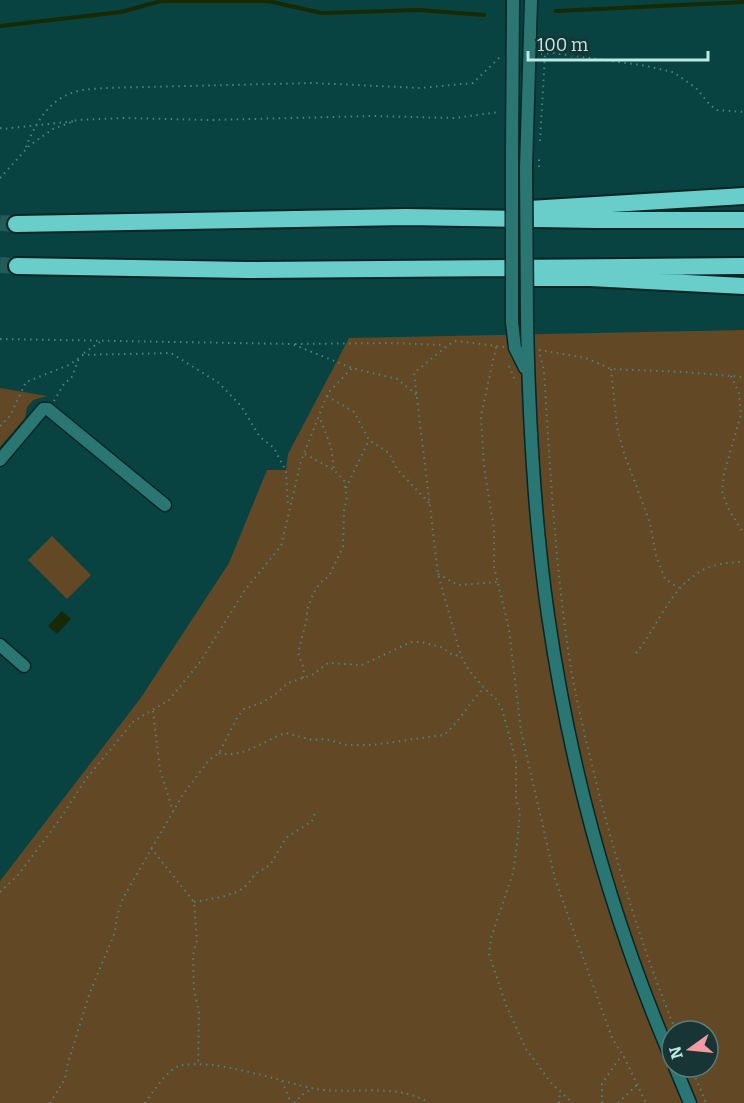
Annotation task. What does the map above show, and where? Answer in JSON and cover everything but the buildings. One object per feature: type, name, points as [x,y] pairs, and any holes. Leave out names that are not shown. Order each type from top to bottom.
[{"type":"highway","points":[[406,217],[744,196]]},
{"type":"highway","points":[[16,224],[406,217],[744,220]]},
{"type":"highway","points":[[17,266],[247,270],[744,266]]},
{"type":"highway","points":[[247,270],[325,277],[590,278],[744,286]]},
{"type":"street","points":[[513,0],[512,322],[515,348],[532,371]]},
{"type":"street","points":[[531,0],[526,168],[526,321],[532,371],[530,403],[537,516],[547,613],[570,740],[603,870],[645,997],[660,1032]]},
{"type":"street","points":[[0,460],[43,409],[48,409],[165,505]]},
{"type":"street","points":[[0,645],[24,666]]},
{"type":"street","points":[[680,1079],[690,1103]]},
{"type":"path","points":[[24,151],[35,124],[57,100],[75,92],[103,88],[314,83],[420,88],[473,83],[504,53]]},
{"type":"path","points":[[540,144],[545,54],[641,65],[673,72],[696,88],[717,110],[744,112]]},
{"type":"path","points":[[0,128],[124,118],[211,120],[372,116],[454,118],[504,112]]},
{"type":"path","points":[[0,178],[24,151],[42,136],[77,120]]},
{"type":"path","points":[[0,339],[448,345]]},
{"type":"path","points":[[539,340],[544,371],[558,561],[569,657],[586,739],[613,848],[631,908],[672,1019]]},
{"type":"path","points":[[504,347],[456,341],[414,373],[438,574],[461,656],[468,669],[502,708],[516,761],[516,799],[520,812],[513,873],[491,938],[489,954],[506,1005],[526,1049],[552,1084],[573,1103]]},
{"type":"path","points":[[0,426],[10,416],[26,382],[69,365],[100,342]]},
{"type":"path","points":[[292,344],[352,368],[397,379],[417,395]]},
{"type":"path","points":[[496,347],[481,416],[484,467],[494,529],[494,567],[509,629],[521,731],[555,879],[612,1038],[624,1057],[646,1103]]},
{"type":"path","points":[[532,371],[536,350]]},
{"type":"path","points":[[548,352],[586,358],[611,369],[744,377]]},
{"type":"path","points":[[80,357],[171,353],[219,383],[241,406],[260,437],[274,448],[286,471],[289,512]]},
{"type":"path","points":[[62,388],[65,382],[71,379],[80,357]]},
{"type":"path","points":[[0,892],[19,874],[60,819],[86,779],[134,721],[170,700],[200,662],[245,591],[281,546],[304,454],[318,416],[326,396],[352,368]]},
{"type":"path","points":[[611,369],[617,427],[624,453],[650,524],[656,556],[664,579],[679,588]]},
{"type":"path","points":[[730,375],[739,393],[741,414],[724,474],[722,491],[728,508],[744,534]]},
{"type":"path","points":[[539,377],[542,393],[544,448]]},
{"type":"path","points":[[326,396],[354,412],[369,440],[389,453],[397,469],[430,504]]},
{"type":"path","points":[[318,416],[331,447],[334,470]]},
{"type":"path","points":[[346,488],[369,440]]},
{"type":"path","points":[[303,678],[304,669],[298,653],[307,618],[306,610],[317,589],[329,576],[343,547],[344,511],[348,497],[344,480],[334,470],[304,454]]},
{"type":"path","points":[[636,653],[679,588],[709,567],[744,561]]},
{"type":"path","points":[[438,574],[458,585],[498,582]]},
{"type":"path","points":[[50,1103],[65,1079],[89,994],[115,932],[123,898],[173,811],[209,760],[219,753],[244,709],[261,703],[288,683],[312,675],[328,663],[362,665],[411,642],[441,647],[453,655],[461,656]]},
{"type":"path","points":[[566,666],[570,689]]},
{"type":"path","points":[[219,753],[228,755],[243,752],[286,733],[312,740],[325,739],[347,745],[372,745],[443,735],[453,728],[484,688]]},
{"type":"path","points":[[152,710],[160,770],[173,811]]},
{"type":"path","points":[[194,902],[239,891],[255,874],[270,865],[286,838],[312,821],[316,810]]},
{"type":"path","points":[[151,848],[194,902],[197,940],[193,955],[194,990],[198,1013],[198,1065]]},
{"type":"path","points":[[602,1103],[602,1084],[618,1060],[624,1057]]},
{"type":"path","points":[[145,1103],[158,1085],[177,1067],[198,1065],[313,1088],[412,1094],[429,1103]]},
{"type":"path","points":[[696,1079],[706,1103]]},
{"type":"path","points":[[281,1080],[293,1103],[313,1088]]},
{"type":"path","points":[[618,1103],[638,1085]]},
{"type":"path","points":[[558,1103],[560,1091]]},
{"type":"shaded area","points":[[744,330],[744,1103],[0,1103],[0,881],[140,699],[229,563],[267,470],[286,470],[288,454],[349,338]]},
{"type":"shaded area","points":[[0,388],[47,396],[33,400],[27,407],[25,418],[0,447]]},
{"type":"shaded area","points":[[52,536],[91,575],[67,599],[28,560]]},
{"type":"shaded area","points":[[62,611],[71,619],[57,634],[48,626]]},
{"type":"waterway","points":[[0,26],[121,12],[161,1],[268,1],[322,13],[419,10],[484,15]]},
{"type":"waterway","points":[[556,11],[744,2]]},
{"type":"tunnel","points":[[0,223],[16,224]]},
{"type":"tunnel","points":[[0,265],[17,266]]}]
